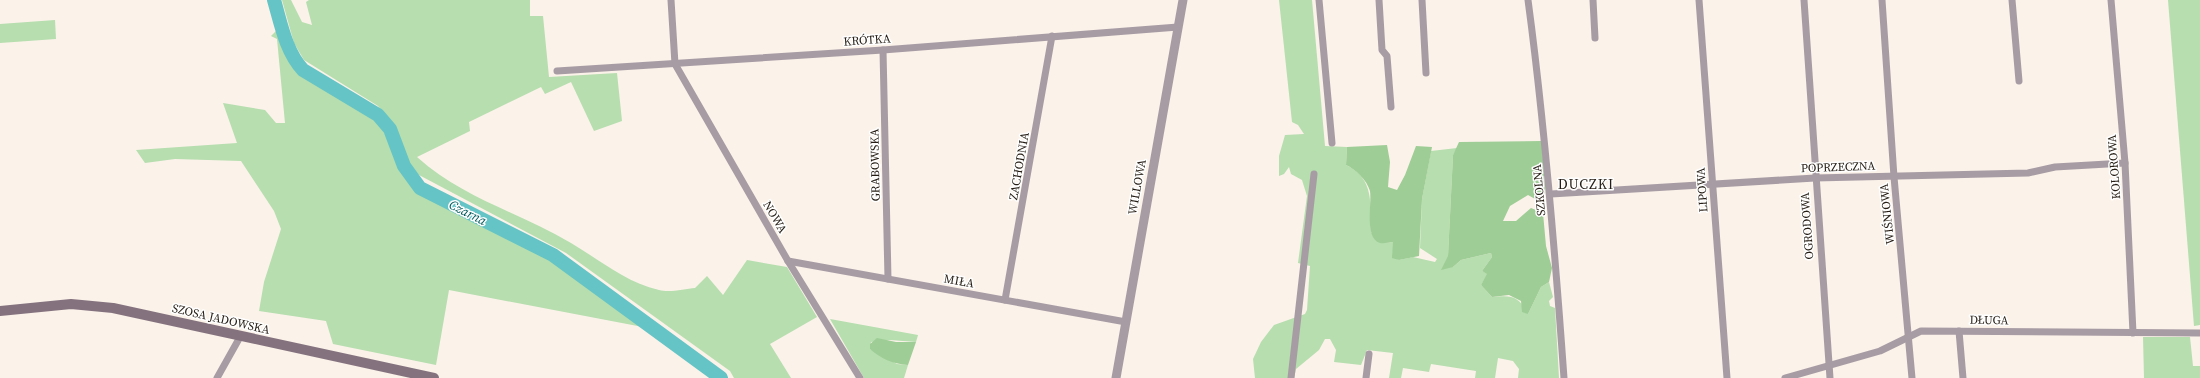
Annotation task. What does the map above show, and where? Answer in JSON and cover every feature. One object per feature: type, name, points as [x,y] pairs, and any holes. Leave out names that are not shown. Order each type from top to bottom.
[{"type":"main road","name":"SZOSA JADOWSKA","points":[[0,311],[54,305],[99,306],[434,378]]},
{"type":"street","points":[[671,0],[675,64]]},
{"type":"street","name":"WILLOWA","points":[[1116,378],[1183,0]]},
{"type":"street","points":[[1319,0],[1332,143]]},
{"type":"street","points":[[1379,0],[1382,50],[1387,56],[1391,107]]},
{"type":"street","points":[[1422,0],[1426,73]]},
{"type":"street","name":"SZKOLNA","points":[[1528,0],[1541,92],[1551,194],[1564,378]]},
{"type":"street","points":[[1593,0],[1595,38]]},
{"type":"street","name":"LIPOWA","points":[[1699,0],[1727,378]]},
{"type":"street","name":"OGRODOWA","points":[[1804,0],[1815,178],[1830,378]]},
{"type":"street","name":"WIŚNIOWA","points":[[1882,0],[1894,177],[1910,337],[1912,378]]},
{"type":"street","points":[[2012,0],[2019,81]]},
{"type":"street","name":"KOLOROWA","points":[[2111,0],[2125,163],[2133,333]]},
{"type":"street","name":"KRÓTKA","points":[[557,72],[883,50],[1178,27]]},
{"type":"street","name":"ZACHODNIA","points":[[1005,300],[1052,36]]},
{"type":"street","name":"GRABOWSKA","points":[[883,50],[888,279]]},
{"type":"street","name":"NOWA","points":[[675,64],[788,261],[860,378]]},
{"type":"street","name":"POPRZECZNA","points":[[1551,194],[1815,178],[2028,173],[2055,166],[2125,163]]},
{"type":"street","points":[[1291,378],[1314,174]]},
{"type":"street","name":"MIŁA","points":[[788,261],[1126,322]]},
{"type":"street","name":"DŁUGA","points":[[1785,378],[1880,351],[1921,331],[2200,334]]},
{"type":"street","points":[[1959,331],[1963,378]]},
{"type":"street","points":[[217,378],[240,337]]},
{"type":"street","points":[[1366,378],[1369,354]]},
{"type":"green space","points":[[282,0],[291,0],[302,22],[312,25],[306,2],[309,0],[530,0],[530,16],[543,16],[549,77],[617,73],[622,121],[594,131],[571,82],[545,94],[541,87],[469,122],[470,131],[417,157],[454,184],[551,232],[635,282],[659,290],[667,291],[695,288],[707,276],[723,295],[747,260],[787,267],[817,317],[770,344],[791,378],[734,378],[730,371],[566,253],[419,175],[407,161],[390,120],[378,106],[304,60],[294,43]]},
{"type":"green space","points":[[1279,0],[1312,0],[1325,146],[1347,147],[1346,165],[1362,177],[1369,193],[1371,232],[1381,243],[1393,242],[1393,257],[1399,260],[1413,257],[1435,262],[1437,259],[1420,248],[1422,199],[1431,151],[1457,148],[1453,155],[1448,256],[1453,267],[1461,260],[1491,253],[1492,257],[1482,271],[1488,274],[1481,285],[1492,297],[1505,296],[1518,300],[1528,314],[1541,287],[1549,282],[1553,297],[1549,301],[1550,306],[1555,308],[1559,378],[1518,378],[1519,369],[1513,361],[1498,358],[1495,378],[1475,378],[1476,371],[1431,364],[1429,372],[1403,368],[1401,378],[1389,378],[1393,353],[1367,350],[1361,365],[1334,362],[1336,350],[1330,339],[1325,339],[1319,350],[1296,369],[1294,378],[1255,378],[1253,359],[1261,342],[1274,325],[1305,314],[1307,310],[1310,266],[1298,263],[1307,196],[1302,180],[1291,174],[1289,167],[1284,174],[1279,176],[1279,156],[1285,135],[1304,134],[1298,125],[1292,122]]},
{"type":"green space","points":[[2168,0],[2200,0],[2200,325],[2194,326]]},
{"type":"green space","points":[[55,20],[56,39],[0,43],[0,24]]},
{"type":"green space","points":[[279,28],[292,63],[299,72],[375,119],[385,134],[400,170],[411,184],[431,200],[551,259],[648,328],[449,290],[436,365],[333,344],[326,321],[259,311],[264,282],[281,229],[274,211],[241,161],[175,159],[145,163],[136,150],[237,143],[223,103],[265,110],[276,123],[285,123],[277,39],[271,36]]},
{"type":"green space","points":[[1542,141],[1545,193],[1537,200],[1528,195],[1510,206],[1503,221],[1516,221],[1531,208],[1543,213],[1546,246],[1552,268],[1549,282],[1541,287],[1528,314],[1522,312],[1521,301],[1509,295],[1492,297],[1481,285],[1487,274],[1482,271],[1492,257],[1491,253],[1461,260],[1453,267],[1441,270],[1448,256],[1453,155],[1459,142]]},
{"type":"green space","points":[[1387,145],[1390,162],[1388,187],[1397,190],[1405,175],[1416,146],[1432,147],[1422,199],[1419,256],[1399,260],[1392,258],[1393,242],[1380,243],[1375,240],[1372,235],[1370,228],[1370,191],[1360,175],[1346,165],[1347,147]]},
{"type":"green space","points":[[830,319],[918,335],[916,342],[890,340],[871,342],[870,349],[897,364],[908,365],[904,378],[864,378]]},
{"type":"green space","points":[[2143,337],[2190,337],[2193,366],[2200,366],[2200,378],[2144,378]]},
{"type":"green space","points":[[877,338],[896,342],[916,342],[908,365],[888,360],[879,356],[870,349],[870,344]]},
{"type":"waterway","name":"Czarna","points":[[274,0],[288,46],[297,63],[303,70],[378,115],[390,129],[404,166],[420,188],[553,255],[721,378]]},
{"type":"district","name":"DUCZKI","points":[[1586,184]]}]
